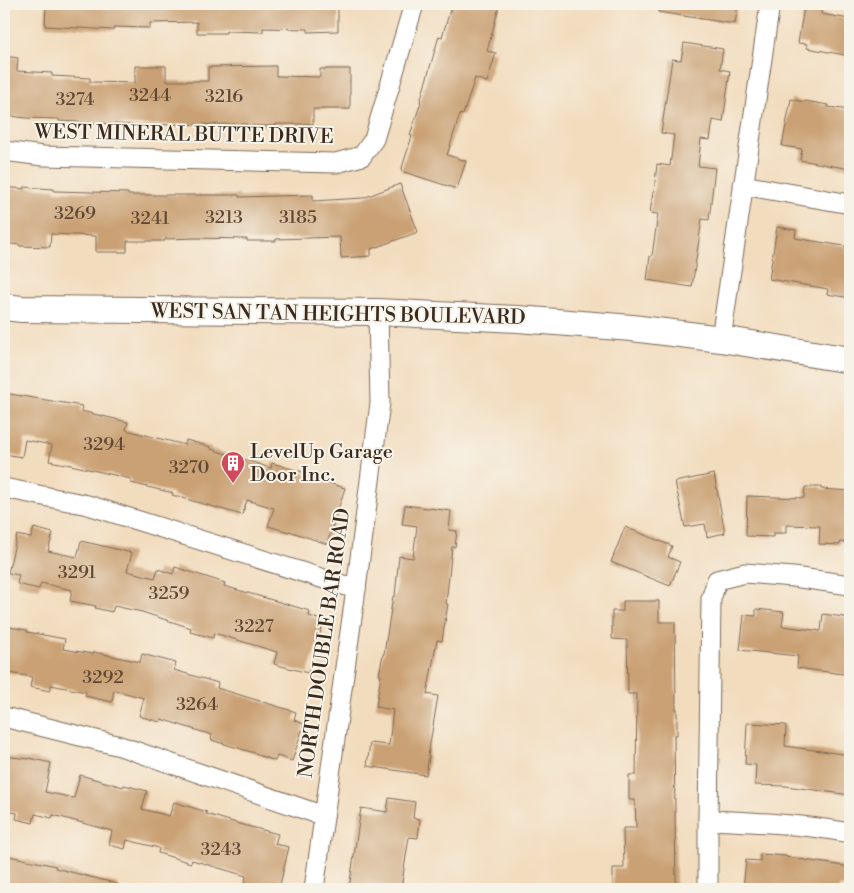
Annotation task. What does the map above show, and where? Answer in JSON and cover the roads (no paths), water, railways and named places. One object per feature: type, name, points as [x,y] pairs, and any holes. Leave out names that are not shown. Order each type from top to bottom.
[{"type":"street","name":"WEST MINERAL BUTTE DRIVE","points":[[4,151],[43,156],[336,163],[362,156],[374,139],[414,4]]},
{"type":"street","points":[[721,338],[770,4]]},
{"type":"street","points":[[743,185],[850,204]]},
{"type":"street","name":"WEST SAN TAN HEIGHTS BOULEVARD","points":[[4,307],[22,309],[378,312],[518,319],[632,328],[721,338],[850,360]]},
{"type":"street","name":"NORTH DOUBLE BAR ROAD","points":[[314,889],[380,403],[378,312]]},
{"type":"street","points":[[4,488],[88,505],[356,589]]},
{"type":"street","points":[[708,889],[711,599],[717,580],[745,573],[793,577],[850,586]]},
{"type":"street","points":[[4,717],[120,746],[324,816]]},
{"type":"street","points":[[708,820],[770,823],[829,829],[850,834]]},
{"type":"place","name":"LevelUp Garage Door Inc.","points":[[233,484]]}]
